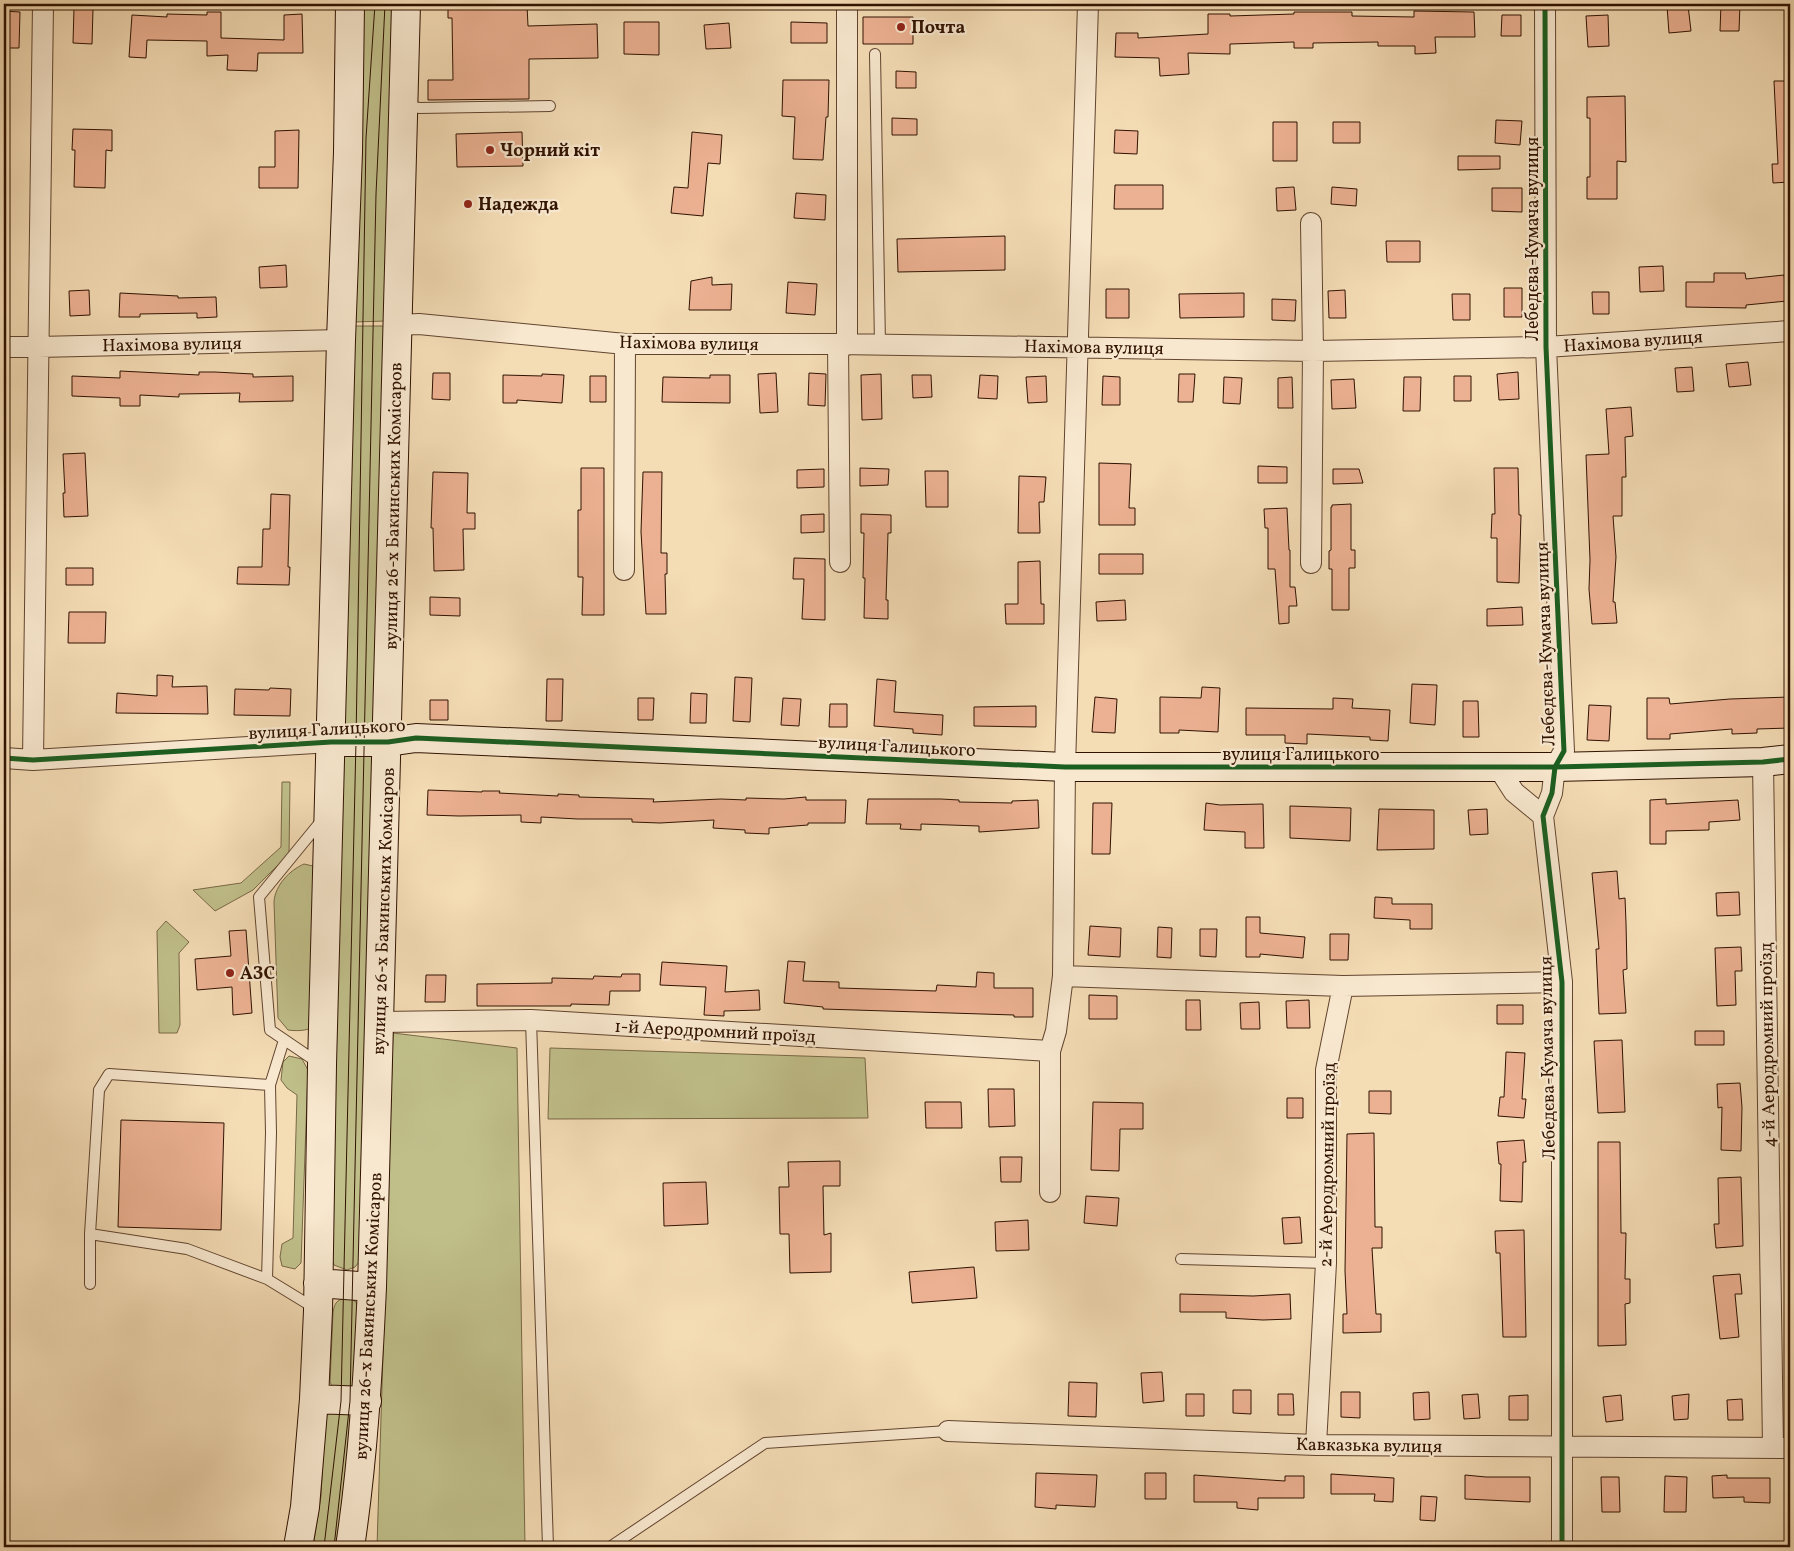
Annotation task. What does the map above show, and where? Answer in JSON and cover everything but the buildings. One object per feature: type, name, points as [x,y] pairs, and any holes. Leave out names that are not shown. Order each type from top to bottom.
[{"type":"street","points":[[33,760],[43,4]]},
{"type":"street","points":[[298,1547],[305,1507],[314,1399],[318,1311],[322,1065],[341,340],[348,152],[350,4]]},
{"type":"street","name":"вулиця 26-х Бакинських Комісаров","points":[[350,1547],[360,1482],[367,1401],[372,1287],[388,742],[406,4]]},
{"type":"street","points":[[840,562],[847,4]]},
{"type":"street","points":[[1050,1192],[1050,1051],[1056,1031],[1063,976],[1065,767],[1088,4]]},
{"type":"street","name":"Лебедєва-Кумача вулиця","points":[[1545,4],[1546,347],[1564,751],[1555,767],[1552,793],[1543,816],[1562,982],[1562,1547]]},
{"type":"street","points":[[1311,223],[1314,351],[1311,563]]},
{"type":"street","name":"Нахімова вулиця","points":[[398,325],[419,324],[625,344],[843,344],[1314,351],[1546,347],[1790,330]]},
{"type":"street","name":"Нахімова вулиця","points":[[4,347],[341,340]]},
{"type":"street","points":[[624,570],[625,344]]},
{"type":"street","name":"вулиця Галицького","points":[[4,758],[33,760],[331,742],[388,742],[416,738],[1065,767],[1555,767],[1790,760]]},
{"type":"street","name":"4-й Аеродромний проїзд","points":[[1763,762],[1782,1448]]},
{"type":"street","points":[[1498,767],[1514,792],[1543,816]]},
{"type":"street","points":[[1063,976],[1343,986],[1562,982]]},
{"type":"street","name":"2-й Аеродромний проїзд","points":[[1316,1445],[1326,1264],[1326,1070],[1343,986]]},
{"type":"street","name":"1-й Аеродромний проїзд","points":[[380,1022],[531,1020],[1050,1051]]},
{"type":"street","points":[[318,1283],[372,1287]]},
{"type":"street","points":[[314,1399],[367,1401]]},
{"type":"street","name":"Кавказька вулиця","points":[[948,1431],[1316,1445],[1782,1448]]},
{"type":"lane","points":[[875,54],[880,345]]},
{"type":"lane","points":[[404,106],[420,108],[550,106]]},
{"type":"lane","points":[[322,1065],[270,1030],[259,897],[329,812]]},
{"type":"lane","points":[[531,1020],[548,1547]]},
{"type":"lane","points":[[267,1279],[271,1133],[270,1085],[284,1040]]},
{"type":"lane","points":[[90,1284],[90,1234],[99,1090],[109,1074],[270,1085]]},
{"type":"lane","points":[[90,1234],[187,1249],[267,1279],[318,1311]]},
{"type":"lane","points":[[1181,1259],[1326,1264]]},
{"type":"lane","points":[[610,1547],[765,1443],[948,1431]]},
{"type":"shaded area","points":[[360,4],[397,4],[387,321],[353,322]]},
{"type":"shaded area","points":[[353,326],[387,326],[376,720],[368,726],[355,730],[348,727],[342,720]]},
{"type":"shaded area","points":[[342,751],[374,754],[363,1257],[355,1267],[347,1270],[334,1265],[329,1253]]},
{"type":"shaded area","points":[[282,782],[290,782],[289,854],[253,890],[215,911],[193,890],[241,883],[281,847]]},
{"type":"shaded area","points":[[304,864],[313,866],[316,870],[312,1028],[288,1030],[278,1018],[274,902],[280,884],[294,870]]},
{"type":"shaded area","points":[[166,921],[189,942],[179,953],[180,1025],[177,1033],[159,1033],[157,931]]},
{"type":"shaded area","points":[[393,1033],[517,1048],[525,1547],[377,1547]]},
{"type":"shaded area","points":[[550,1048],[865,1058],[868,1118],[548,1119]]},
{"type":"shaded area","points":[[289,1056],[302,1059],[308,1070],[301,1263],[295,1269],[282,1266],[280,1257],[282,1244],[293,1238],[297,1095],[287,1088],[281,1080],[283,1062]]},
{"type":"shaded area","points":[[349,1298],[356,1302],[359,1312],[357,1385],[351,1390],[332,1386],[330,1382],[333,1312],[338,1301]]},
{"type":"shaded area","points":[[328,1412],[352,1412],[341,1547],[313,1547],[321,1496],[325,1420]]},
{"type":"tram line","points":[[324,1547],[341,1401],[356,741],[366,138],[375,4]]},
{"type":"tram line","points":[[334,1547],[350,1401],[376,194],[385,4]]},
{"type":"cycle path","points":[[1545,4],[1546,347],[1564,751],[1555,767],[1552,793],[1543,816],[1562,982],[1562,1547]]},
{"type":"cycle path","points":[[4,758],[33,760],[331,742],[388,742],[416,738],[1065,767],[1555,767],[1763,762],[1790,759]]},
{"type":"place","name":"Почта","points":[[901,27]]},
{"type":"place","name":"Чорний кіт","points":[[490,150]]},
{"type":"place","name":"Надежда","points":[[468,204]]},
{"type":"place","name":"АЗС","points":[[230,973]]}]
